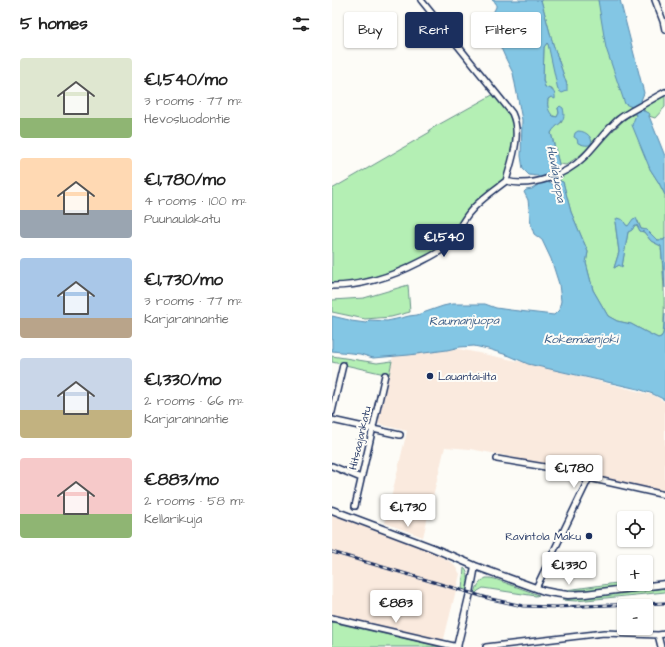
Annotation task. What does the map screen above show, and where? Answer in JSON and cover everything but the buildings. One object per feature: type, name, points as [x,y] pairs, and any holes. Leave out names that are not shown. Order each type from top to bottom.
[{"type":"main road","points":[[332,510],[433,548],[475,566],[554,593],[568,595],[584,594],[665,584]]},
{"type":"main road","points":[[457,647],[475,566]]},
{"type":"street","points":[[332,286],[342,286],[381,278],[400,272],[434,255],[444,248],[454,237],[469,213],[482,200],[506,181],[516,141],[515,120],[512,113],[421,0]]},
{"type":"street","points":[[655,0],[665,30]]},
{"type":"street","points":[[506,181],[521,184],[532,183],[568,169],[584,157],[618,120],[665,92]]},
{"type":"street","points":[[332,412],[343,365]]},
{"type":"street","name":"Hitsaajankatu","points":[[355,506],[385,375]]},
{"type":"street","points":[[332,420],[400,435]]},
{"type":"street","points":[[497,459],[563,470],[589,478],[665,495]]},
{"type":"street","points":[[332,466],[361,478]]},
{"type":"street","points":[[536,588],[589,478]]},
{"type":"street","points":[[332,618],[457,647]]},
{"type":"street","points":[[486,647],[604,633],[665,634]]},
{"type":"street","points":[[658,635],[661,647]]},
{"type":"shaded area","points":[[454,348],[518,361],[653,395],[665,402],[665,492],[497,454],[470,449],[445,447],[423,537],[385,523],[407,431],[378,424],[393,356]]},
{"type":"shaded area","points":[[332,514],[431,551],[454,564],[460,574],[442,647],[332,622]]},
{"type":"green space","points":[[541,0],[598,0],[632,107],[615,117],[587,149],[566,165],[559,164],[551,133],[554,128],[562,122],[558,108],[559,113],[557,117],[549,113],[548,108],[548,99],[551,97],[553,90],[545,87],[543,80],[544,47],[547,43],[567,85],[553,44]]},
{"type":"green space","points":[[494,94],[508,112],[512,119],[513,125],[512,152],[508,170],[501,182],[472,205],[473,208],[444,248],[381,278],[332,286],[332,189],[430,132],[429,130]]},
{"type":"green space","points":[[664,95],[665,107],[655,118],[649,116],[643,109],[646,105]]},
{"type":"green space","points":[[634,114],[636,115],[650,169],[665,195],[665,238],[664,240],[657,240],[647,230],[641,229],[638,221],[629,226],[615,222],[619,252],[614,268],[619,265],[622,266],[628,232],[632,230],[635,225],[637,225],[640,231],[644,232],[651,241],[661,246],[664,291],[664,331],[661,337],[658,338],[631,324],[617,321],[608,316],[593,290],[586,263],[588,252],[571,212],[563,182],[560,181],[560,176],[570,172],[586,160],[613,130]]},
{"type":"green space","points":[[408,285],[410,312],[391,317],[365,319],[332,312],[332,300],[364,298]]},
{"type":"green space","points":[[332,356],[377,363],[392,361],[389,375],[332,362]]},
{"type":"green space","points":[[464,568],[468,575],[467,591],[462,589]]},
{"type":"green space","points":[[486,578],[495,579],[539,595],[536,596],[483,588],[475,593],[479,584]]},
{"type":"green space","points":[[617,583],[617,586],[591,590],[565,590]]},
{"type":"green space","points":[[665,588],[665,592],[576,601],[562,600],[617,593],[653,591],[653,590]]},
{"type":"green space","points":[[332,622],[441,647],[332,647]]},
{"type":"water","name":"Kokemäenjoki","points":[[492,0],[541,0],[553,44],[567,85],[567,91],[562,93],[558,90],[547,43],[544,47],[543,80],[545,87],[553,91],[555,94],[555,99],[551,97],[548,99],[548,108],[553,116],[557,117],[559,113],[558,108],[560,106],[563,108],[564,117],[551,133],[559,164],[555,169],[546,174],[547,182],[552,184],[560,181],[563,182],[571,212],[588,252],[586,263],[593,290],[608,316],[617,321],[631,324],[658,338],[663,334],[665,313],[665,400],[638,389],[528,364],[510,356],[474,346],[409,355],[373,358],[360,354],[332,351],[332,316],[366,323],[369,320],[387,321],[417,315],[452,304],[485,304],[496,308],[554,315],[559,310],[561,301],[559,284],[551,259],[542,240],[534,234],[531,225],[528,200],[524,192],[539,184],[538,176],[529,175],[523,169],[521,156],[522,120],[513,73],[501,48],[541,48],[541,12],[494,12],[496,3]]},
{"type":"water","points":[[598,0],[620,0],[644,93],[640,103],[644,111],[650,114],[649,116],[665,156],[665,195],[650,169],[632,125],[636,115],[632,107],[625,104],[606,48]]},
{"type":"water","points":[[578,131],[587,134],[590,137],[592,140],[589,145],[578,143],[577,139],[574,137],[575,133]]},
{"type":"water","points":[[617,218],[623,220],[628,226],[633,219],[636,218],[641,229],[647,230],[657,240],[664,240],[665,238],[665,288],[661,246],[651,241],[644,232],[640,231],[637,225],[635,225],[632,230],[628,232],[622,267],[619,265],[614,268],[619,252],[615,222]]},
{"type":"railway","points":[[332,552],[491,599],[523,606],[556,607],[665,603]]},
{"type":"place","name":"Lauantai-ilta","points":[[430,376]]},
{"type":"place","name":"Ravintola Maku","points":[[589,536]]},
{"type":"water label","name":"Huvilajuopa","points":[[556,174]]},
{"type":"water label","name":"Raumanjuopa","points":[[464,321]]}]
